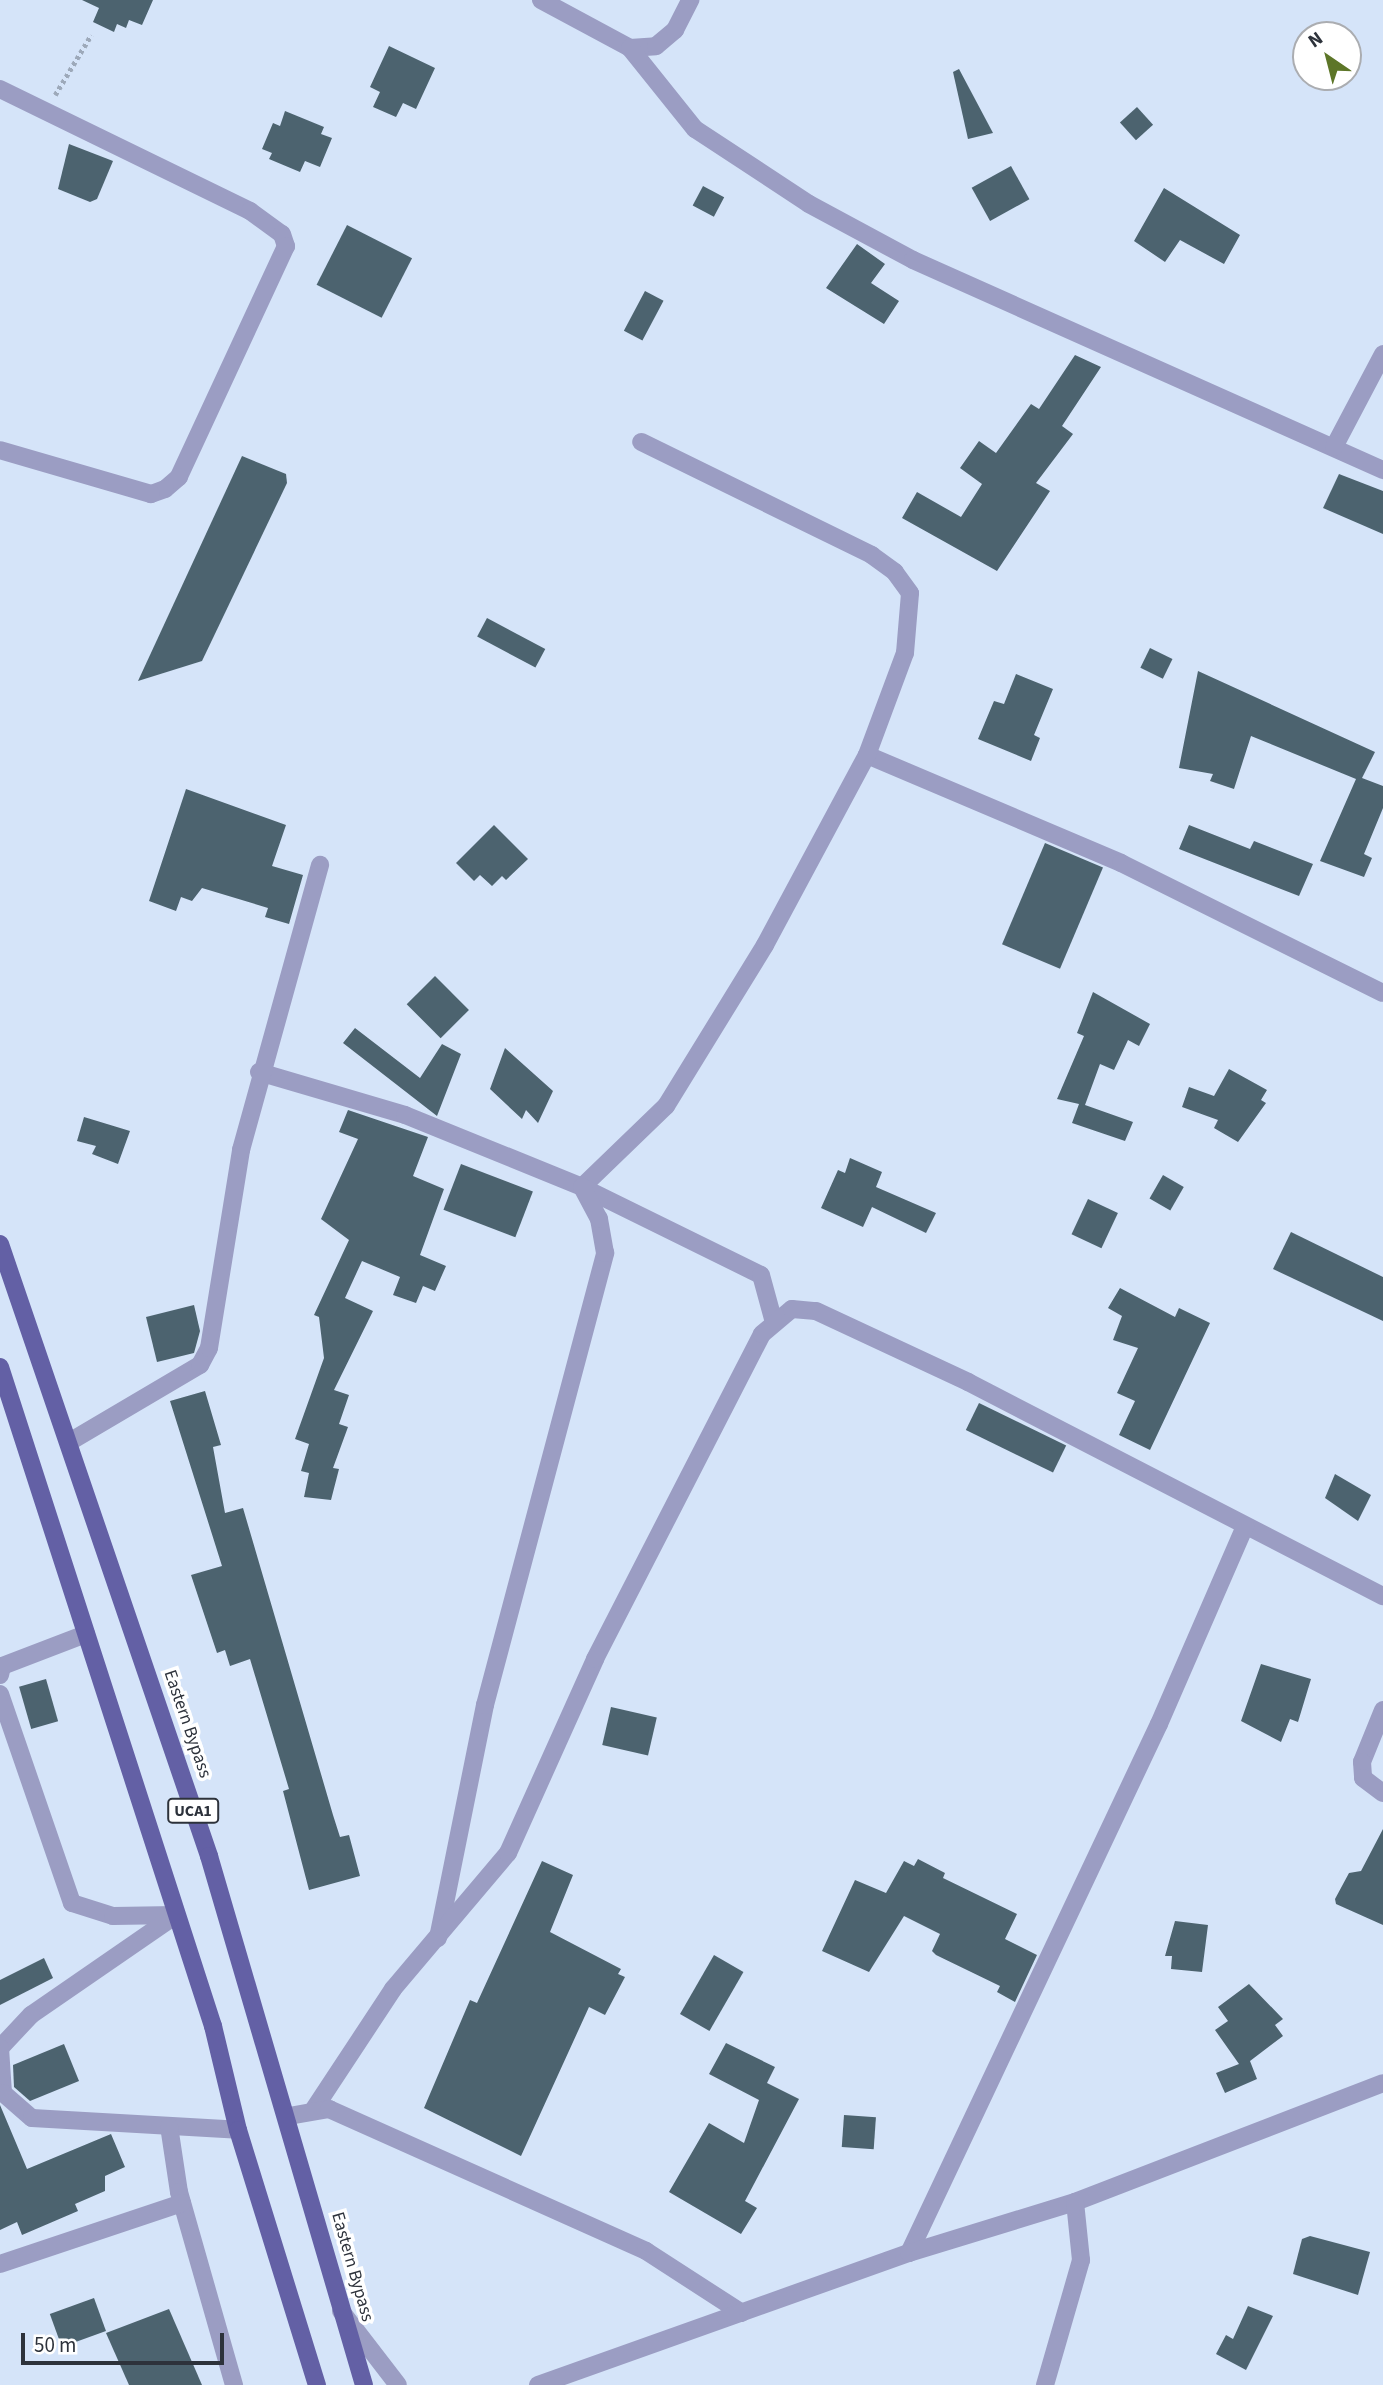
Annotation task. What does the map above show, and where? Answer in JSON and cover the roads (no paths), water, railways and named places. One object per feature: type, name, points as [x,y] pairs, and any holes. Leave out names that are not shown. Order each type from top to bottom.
[{"type":"main road","name":"Eastern Bypass","points":[[0,1244],[71,1441],[289,2116],[341,2311],[364,2385]]},
{"type":"main road","name":"UCA1","points":[[0,1367],[213,2026],[239,2130],[317,2385]]},
{"type":"street","points":[[541,0],[630,48],[695,129],[809,204],[913,260],[1383,470]]},
{"type":"street","points":[[630,48],[656,46],[675,30],[690,0]]},
{"type":"street","points":[[0,89],[250,211],[282,234],[286,246],[179,477],[165,489],[139,491],[0,450]]},
{"type":"street","points":[[1334,447],[1383,354]]},
{"type":"street","points":[[582,1186],[666,1106],[765,945],[867,755],[912,620],[910,593],[895,572],[872,555],[641,442]]},
{"type":"street","points":[[867,755],[1121,863],[1383,993]]},
{"type":"street","points":[[71,1441],[201,1364],[209,1348],[259,1072],[320,865]]},
{"type":"street","points":[[259,1072],[405,1115],[582,1186],[761,1275],[774,1319]]},
{"type":"street","points":[[437,1943],[485,1704],[605,1253],[599,1219],[582,1186]]},
{"type":"street","points":[[314,2109],[393,1989],[437,1943],[508,1853],[596,1659],[774,1319],[792,1309],[816,1311],[968,1382],[1383,1596]]},
{"type":"street","points":[[909,2253],[1159,1724],[1245,1526]]},
{"type":"street","points":[[0,1675],[2,1666],[86,1634]]},
{"type":"street","points":[[0,1694],[72,1903],[113,1916],[176,1915]]},
{"type":"street","points":[[1383,1710],[1362,1762],[1363,1778],[1383,1793]]},
{"type":"street","points":[[176,1915],[32,2015],[0,2048],[4,2093],[32,2118],[239,2130]]},
{"type":"street","points":[[538,2385],[909,2253],[1076,2202],[1383,2083]]},
{"type":"street","points":[[289,2116],[314,2109],[330,2109],[646,2251],[742,2313]]},
{"type":"street","points":[[169,2126],[182,2203],[234,2385]]},
{"type":"street","points":[[1045,2385],[1081,2260],[1076,2202]]},
{"type":"street","points":[[0,2264],[182,2203]]},
{"type":"street","points":[[341,2311],[398,2385]]}]
